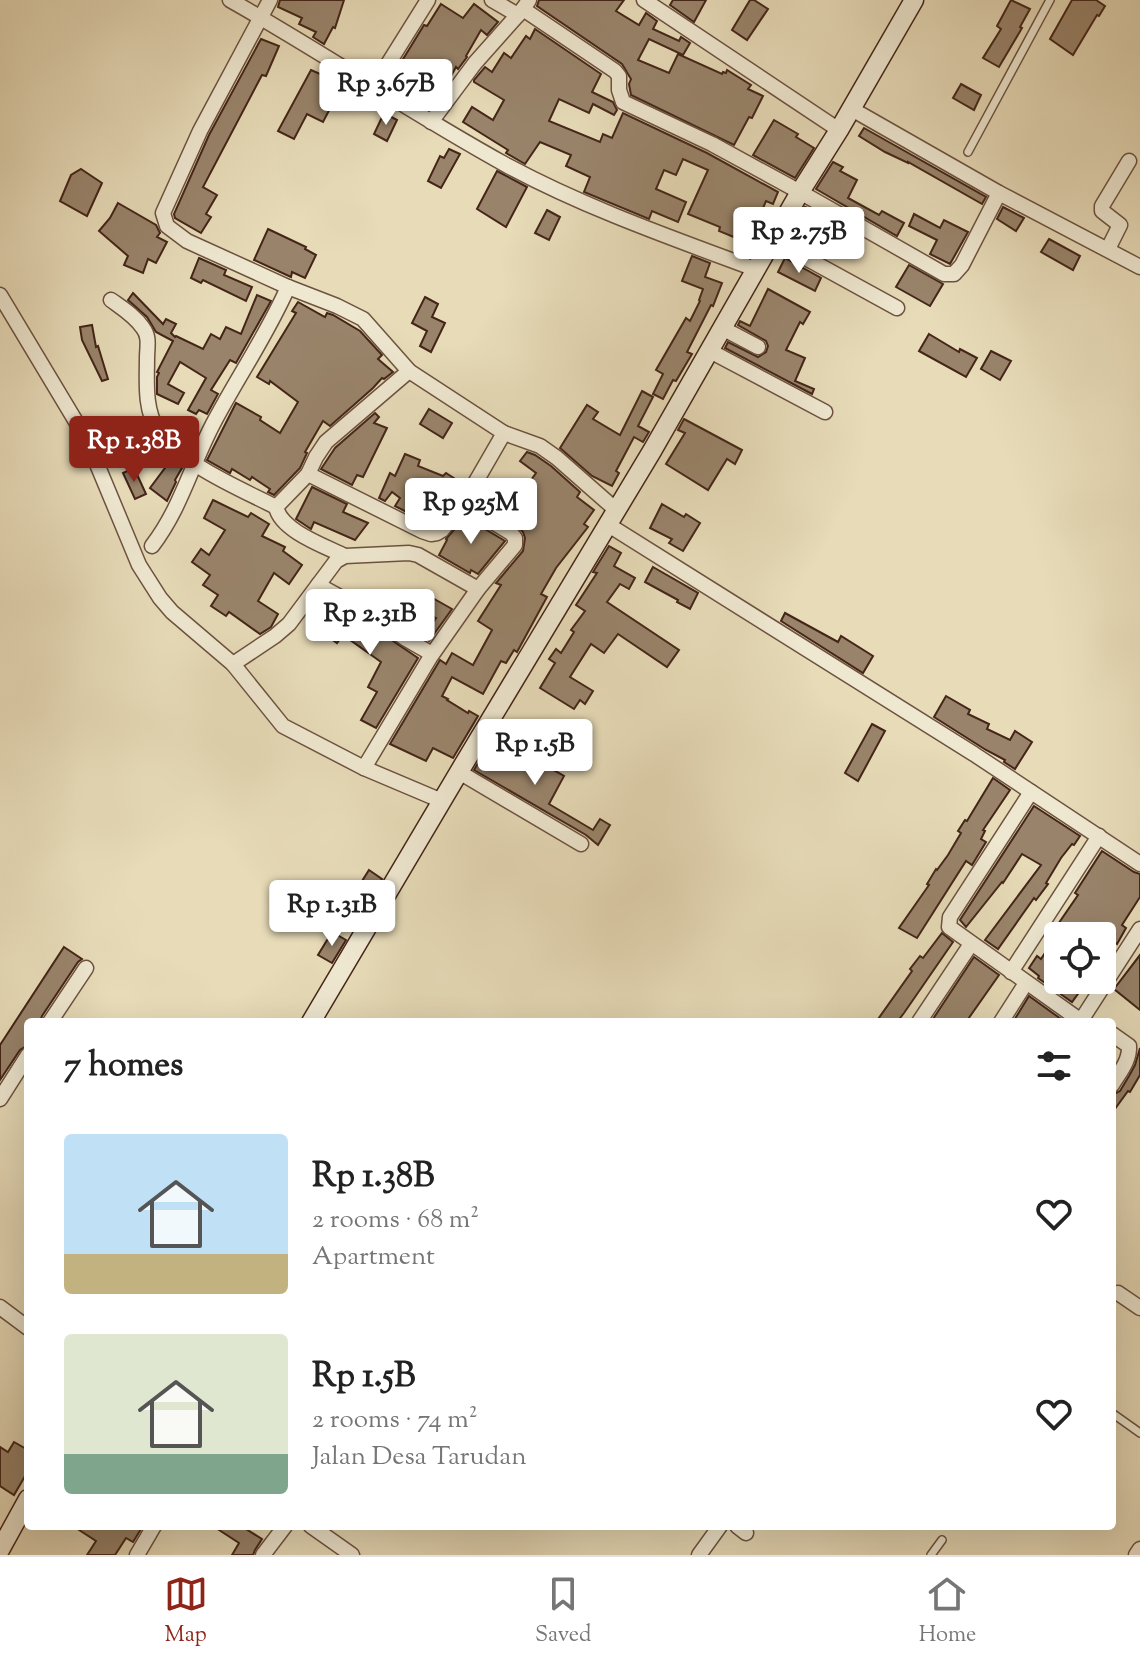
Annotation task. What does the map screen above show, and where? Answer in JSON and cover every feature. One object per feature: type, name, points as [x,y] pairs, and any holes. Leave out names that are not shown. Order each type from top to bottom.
[{"type":"street","points":[[230,0],[509,167],[669,237],[755,269]]},
{"type":"street","points":[[270,0],[200,131],[163,213],[167,226],[187,241],[363,319],[409,371],[504,433],[540,446],[579,476],[611,516],[1140,864]]},
{"type":"street","points":[[373,88],[428,0]]},
{"type":"street","points":[[492,0],[523,8],[615,71],[619,76],[623,102],[712,144],[944,274],[951,274],[962,265],[999,193]]},
{"type":"street","points":[[644,0],[665,6],[839,130]]},
{"type":"street","points":[[313,1018],[652,451],[914,0]]},
{"type":"street","points":[[431,122],[475,63],[523,8]]},
{"type":"street","points":[[850,108],[999,193],[1140,267]]},
{"type":"street","points":[[1108,249],[1120,225],[1102,211],[1102,206],[1129,161]]},
{"type":"street","points":[[773,240],[897,308]]},
{"type":"street","points":[[152,546],[171,519],[212,425],[276,314],[288,287]]},
{"type":"street","points":[[0,295],[87,440],[139,565],[172,612],[233,664],[283,726],[367,762],[442,801]]},
{"type":"street","points":[[111,300],[146,330],[148,397],[151,416],[158,429],[194,464],[276,507]]},
{"type":"street","points":[[722,328],[758,347]]},
{"type":"street","points":[[710,351],[825,412]]},
{"type":"street","points":[[276,507],[308,474],[326,442],[409,371]]},
{"type":"street","points":[[308,474],[431,534],[437,533],[463,504],[504,433]]},
{"type":"street","points":[[367,762],[432,654],[478,589],[515,545],[511,533],[463,504]]},
{"type":"street","points":[[276,507],[277,514],[300,535],[345,556]]},
{"type":"street","points":[[233,664],[289,624],[336,561],[345,556],[418,555],[478,589]]},
{"type":"street","points":[[318,585],[369,613],[432,654]]},
{"type":"street","points":[[459,772],[581,844]]},
{"type":"street","points":[[1031,792],[950,917],[949,927],[1026,983],[1082,1018]]},
{"type":"street","points":[[1011,972],[1099,836]]},
{"type":"street","points":[[1086,1018],[1140,929]]},
{"type":"street","points":[[922,1018],[971,944]]},
{"type":"street","points":[[53,1018],[86,968]]},
{"type":"street","points":[[1004,1018],[1026,983]]},
{"type":"street","points":[[1116,1037],[1129,1046],[1130,1051],[1116,1078]]},
{"type":"street","points":[[0,1099],[24,1061]]},
{"type":"street","points":[[1118,1293],[1140,1308]]},
{"type":"street","points":[[0,1307],[24,1325]]},
{"type":"street","points":[[0,1550],[24,1506]]},
{"type":"street","points":[[137,1555],[152,1530]]},
{"type":"street","points":[[263,1555],[282,1530]]},
{"type":"street","points":[[316,1530],[343,1553]]},
{"type":"street","points":[[699,1555],[717,1530]]},
{"type":"street","points":[[1136,1555],[1140,1549]]},
{"type":"lane","points":[[968,152],[1050,0]]},
{"type":"lane","points":[[1116,1416],[1140,1433]]},
{"type":"lane","points":[[931,1555],[942,1540]]},
{"type":"building","points":[[280,0],[344,0],[335,28],[324,44],[313,37],[316,32],[299,24],[302,18],[278,7]]},
{"type":"building","points":[[539,0],[624,0],[616,11],[639,25],[646,13],[657,21],[653,29],[679,41],[681,37],[690,43],[683,55],[649,39],[638,60],[669,73],[678,54],[722,74],[727,70],[751,85],[748,89],[763,96],[734,145],[631,95],[631,79],[622,64],[537,6]]},
{"type":"building","points":[[673,0],[706,0],[694,22],[670,5]]},
{"type":"building","points":[[750,0],[768,9],[747,40],[732,30]]},
{"type":"building","points":[[1011,0],[1030,9],[999,67],[983,58],[1001,29],[997,26]]},
{"type":"building","points":[[1072,0],[1096,0],[1105,6],[1073,55],[1050,39]]},
{"type":"building","points":[[441,4],[463,18],[474,4],[498,22],[487,35],[481,30],[467,57],[458,69],[456,67],[430,107],[389,82],[424,25],[427,26]]},
{"type":"building","points":[[535,29],[601,74],[592,92],[613,102],[617,110],[614,115],[593,104],[589,113],[559,99],[549,121],[600,142],[603,134],[612,138],[623,113],[707,153],[778,192],[773,204],[766,201],[748,243],[688,214],[708,170],[683,159],[676,175],[664,170],[656,189],[686,202],[678,222],[652,211],[649,219],[584,192],[590,177],[566,166],[571,155],[540,142],[525,164],[463,122],[472,107],[493,120],[504,100],[474,80],[485,67],[492,72],[504,53],[511,58],[526,36],[530,39]]},
{"type":"building","points":[[261,39],[279,46],[266,76],[262,75],[203,187],[217,195],[206,214],[211,217],[201,233],[175,218],[174,214],[209,135]]},
{"type":"building","points":[[311,70],[344,82],[323,122],[307,114],[294,139],[278,131]]},
{"type":"building","points":[[961,84],[981,95],[974,110],[953,98]]},
{"type":"building","points":[[384,113],[397,120],[387,141],[374,134]]},
{"type":"building","points":[[774,120],[814,148],[795,178],[753,155]]},
{"type":"building","points":[[864,128],[986,197],[982,204],[859,136]]},
{"type":"building","points":[[449,149],[460,154],[441,188],[428,181],[440,156],[444,158]]},
{"type":"building","points":[[833,162],[843,167],[840,171],[857,180],[848,198],[879,215],[882,211],[904,223],[897,236],[816,189]]},
{"type":"building","points":[[81,169],[102,183],[87,216],[60,201],[71,175]]},
{"type":"building","points":[[497,171],[527,187],[506,227],[477,209]]},
{"type":"building","points":[[118,203],[156,225],[160,233],[157,237],[167,242],[156,263],[148,259],[143,273],[124,265],[128,256],[99,231]]},
{"type":"building","points":[[805,207],[812,210],[808,218],[836,232],[829,248],[803,237],[800,243],[788,237]]},
{"type":"building","points":[[1003,207],[1024,218],[1016,231],[997,219]]},
{"type":"building","points":[[547,210],[560,217],[549,240],[535,233]]},
{"type":"building","points":[[914,214],[940,228],[944,220],[968,232],[950,264],[930,254],[937,240],[909,226]]},
{"type":"building","points":[[268,229],[316,255],[305,278],[292,272],[291,277],[254,260]]},
{"type":"building","points":[[1049,239],[1080,256],[1073,270],[1041,252]]},
{"type":"building","points":[[692,256],[710,263],[705,277],[722,283],[687,352],[692,354],[663,399],[653,394],[663,374],[656,370],[686,318],[690,321],[703,289],[682,281]]},
{"type":"building","points":[[199,258],[226,270],[224,275],[252,287],[246,301],[203,280],[201,283],[191,278]]},
{"type":"building","points":[[785,258],[821,278],[815,291],[778,272]]},
{"type":"building","points":[[909,265],[943,284],[930,306],[896,287]]},
{"type":"building","points":[[768,289],[810,312],[803,324],[800,322],[786,350],[805,358],[795,381],[814,389],[812,394],[725,348],[728,342],[758,357],[766,352],[766,341],[738,325],[740,321],[750,326]]},
{"type":"building","points":[[133,293],[163,324],[166,319],[176,324],[171,333],[175,337],[203,349],[211,334],[220,339],[226,327],[241,334],[257,295],[271,301],[236,363],[230,360],[211,390],[218,394],[207,414],[188,410],[206,378],[180,362],[168,384],[184,393],[178,404],[157,394],[157,372],[173,341],[156,332],[147,317],[128,300]]},
{"type":"building","points":[[425,297],[438,304],[432,317],[445,323],[431,352],[420,346],[427,331],[412,323]]},
{"type":"building","points":[[298,302],[325,317],[327,313],[333,315],[360,331],[382,355],[378,359],[393,372],[382,378],[330,426],[323,421],[305,452],[300,468],[274,495],[252,477],[250,480],[232,469],[230,473],[207,460],[236,403],[261,417],[260,420],[280,433],[298,402],[270,381],[269,384],[257,377],[296,313],[292,311]]},
{"type":"building","points":[[92,325],[96,347],[108,379],[102,381],[82,340],[80,327]]},
{"type":"building","points":[[929,334],[959,352],[960,349],[977,358],[966,377],[919,351]]},
{"type":"building","points":[[991,351],[1011,361],[1000,380],[981,369]]},
{"type":"building","points":[[642,391],[653,397],[638,426],[649,432],[643,442],[634,437],[616,471],[619,473],[612,486],[592,476],[560,448],[587,405],[598,412],[593,419],[620,435]]},
{"type":"building","points":[[429,409],[452,423],[443,438],[420,424]]},
{"type":"building","points":[[375,413],[379,417],[374,423],[387,428],[363,477],[357,475],[352,485],[321,469],[335,448]]},
{"type":"building","points":[[684,419],[742,450],[735,464],[727,459],[708,490],[666,464],[685,433],[678,430]]},
{"type":"building","points":[[527,452],[551,466],[580,492],[577,497],[594,510],[584,524],[588,527],[556,568],[541,594],[547,597],[517,652],[514,650],[506,663],[501,661],[483,694],[452,677],[442,696],[478,716],[453,758],[433,748],[426,761],[390,744],[440,660],[446,664],[452,653],[473,665],[492,630],[478,621],[501,585],[496,583],[523,551],[525,538],[517,525],[477,501],[487,482],[518,498],[536,473],[520,461]]},
{"type":"building","points":[[405,454],[420,460],[418,466],[443,476],[446,473],[463,484],[433,523],[395,506],[400,498],[392,492],[385,501],[379,498],[390,473],[395,476]]},
{"type":"building","points":[[171,460],[182,468],[167,501],[150,488]]},
{"type":"building","points":[[134,468],[146,494],[135,499],[123,473]]},
{"type":"building","points":[[312,487],[347,504],[343,512],[368,523],[355,540],[314,522],[311,529],[296,519]]},
{"type":"building","points":[[213,500],[248,517],[251,513],[269,524],[262,536],[285,547],[283,551],[302,565],[289,584],[274,573],[258,601],[278,614],[271,627],[260,634],[229,612],[226,616],[211,606],[218,595],[203,585],[210,575],[192,562],[201,549],[209,555],[225,530],[204,518]]},
{"type":"building","points":[[662,504],[700,523],[683,551],[669,543],[672,539],[650,528]]},
{"type":"building","points":[[465,517],[505,541],[478,574],[471,570],[470,573],[439,555],[446,539]]},
{"type":"building","points":[[609,546],[621,553],[614,566],[635,578],[629,589],[620,584],[607,602],[679,650],[667,667],[618,634],[604,653],[591,644],[570,677],[593,691],[585,704],[580,700],[574,709],[540,688],[555,663],[549,659],[556,649],[561,653],[574,632],[571,630],[585,611],[576,605],[597,573],[593,572]]},
{"type":"building","points":[[653,567],[698,593],[690,609],[645,582]]},
{"type":"building","points":[[429,596],[452,609],[429,641],[376,606],[423,636],[436,618],[421,610]]},
{"type":"building","points":[[321,598],[360,629],[365,622],[418,658],[376,728],[361,720],[377,692],[368,687],[381,662],[343,635],[337,643],[307,617]]},
{"type":"building","points":[[785,613],[838,642],[841,636],[873,656],[863,673],[781,621]]},
{"type":"building","points":[[946,696],[970,710],[968,714],[989,724],[987,729],[1010,740],[1015,731],[1032,742],[1015,769],[934,717]]},
{"type":"building","points":[[872,724],[885,731],[858,781],[845,773]]},
{"type":"building","points":[[513,747],[564,776],[549,804],[593,830],[600,819],[610,825],[598,845],[474,770],[481,758],[491,763],[493,760],[502,766]]},
{"type":"building","points":[[993,778],[1010,790],[983,830],[981,839],[986,842],[972,865],[966,861],[917,938],[899,928],[948,855],[961,833],[958,831]]},
{"type":"building","points":[[1034,806],[1080,836],[1061,858],[1048,884],[1036,900],[1034,898],[998,949],[985,940],[1041,865],[1022,854],[1003,883],[966,927],[960,920]]},
{"type":"building","points":[[1102,851],[1140,874],[1140,897],[1122,925],[1126,928],[1117,944],[1116,922],[1059,922],[1078,895],[1075,893]]},
{"type":"building","points":[[369,870],[382,879],[359,918],[343,906]]},
{"type":"building","points":[[332,932],[346,940],[332,963],[318,955]]},
{"type":"building","points":[[942,933],[953,942],[900,1018],[879,1018],[912,971],[910,969],[920,956],[923,958]]},
{"type":"building","points":[[64,947],[82,959],[41,1018],[24,1018],[24,1048],[0,1080],[0,1045]]},
{"type":"building","points":[[1044,954],[1044,982],[1029,968],[1037,956],[1041,959]]},
{"type":"building","points":[[1140,955],[1140,1010],[1116,991]]},
{"type":"building","points":[[974,957],[999,975],[969,1018],[934,1018]]},
{"type":"building","points":[[1061,994],[1078,994],[1072,1002]]},
{"type":"building","points":[[1029,996],[1060,1018],[1015,1018]]},
{"type":"building","points":[[1140,1048],[1140,1075],[1116,1108],[1116,1093],[1135,1065]]},
{"type":"building","points":[[14,1442],[24,1448],[24,1478],[14,1495],[0,1486],[0,1447],[8,1452]]},
{"type":"building","points":[[79,1530],[140,1530],[133,1542],[126,1538],[115,1555],[87,1555],[96,1541]]},
{"type":"building","points":[[219,1530],[247,1530],[262,1539],[253,1555],[232,1555],[239,1543]]}]
